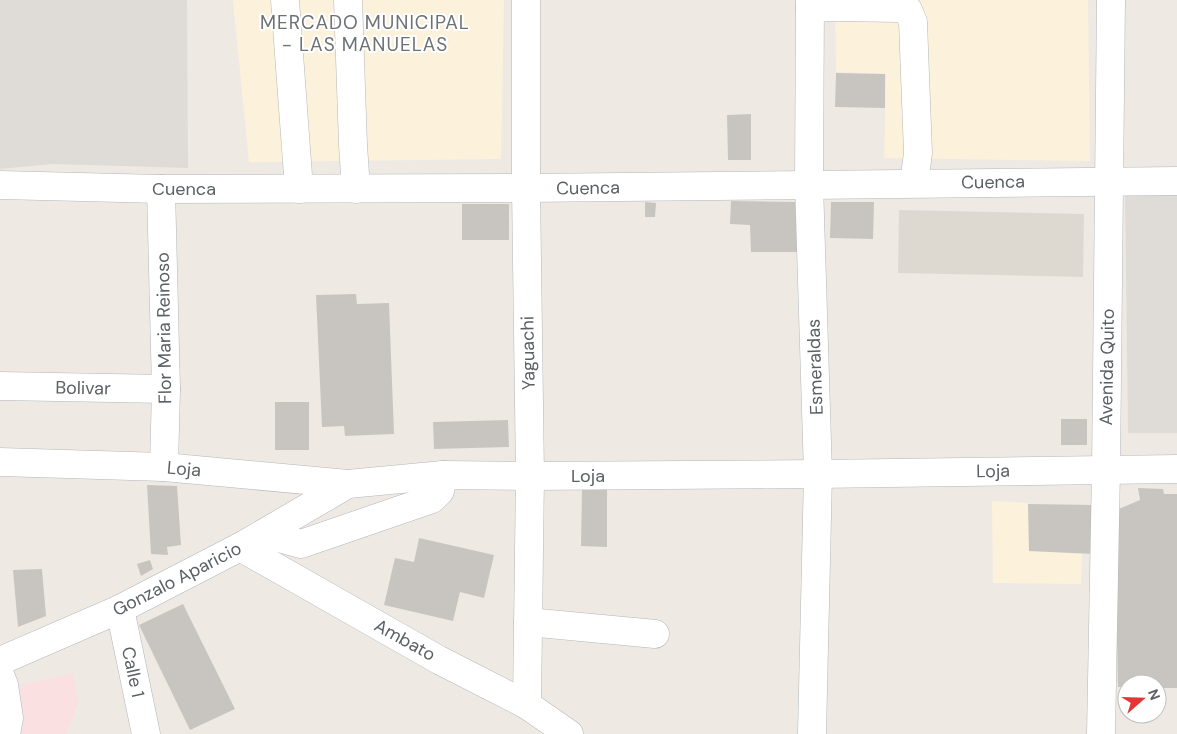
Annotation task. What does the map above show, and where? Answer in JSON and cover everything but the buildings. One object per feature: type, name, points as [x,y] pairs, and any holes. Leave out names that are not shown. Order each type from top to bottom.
[{"type":"street","points":[[285,0],[299,189]]},
{"type":"street","points":[[348,0],[356,189]]},
{"type":"street","name":"Yaguachi","points":[[526,0],[526,188],[530,476],[527,705]]},
{"type":"street","name":"Avenida Quito","points":[[1101,734],[1111,0]]},
{"type":"street","points":[[810,4],[834,7],[899,8],[908,10],[913,22],[914,31],[918,153],[914,183]]},
{"type":"street","name":"Esmeraldas","points":[[810,4],[810,184],[818,474],[812,734]]},
{"type":"street","name":"Cuenca","points":[[0,185],[161,189],[356,189],[1177,181]]},
{"type":"street","name":"Flor Maria Reinoso","points":[[161,189],[166,389],[164,467]]},
{"type":"street","name":"Bolivar","points":[[0,386],[166,389]]},
{"type":"street","name":"Loja","points":[[0,462],[164,467],[348,484],[443,475],[818,474],[1177,469]]},
{"type":"street","points":[[264,534],[301,544],[432,500],[440,491],[443,475]]},
{"type":"street","name":"Gonzalo Aparicio","points":[[0,661],[120,609],[264,534],[348,484]]},
{"type":"street","name":"Ambato","points":[[240,547],[439,660],[527,705],[569,734]]},
{"type":"street","name":"Calle 1","points":[[120,609],[146,734]]},
{"type":"street","points":[[528,622],[655,634]]},
{"type":"street","points":[[0,675],[4,685],[9,718],[6,734]]},
{"type":"shaded area","points":[[0,0],[187,0],[188,168],[52,164],[0,169]]},
{"type":"shaded area","name":"MERCADO MUNICIPAL - LAS MANUELAS","points":[[233,0],[504,0],[501,159],[249,162]]},
{"type":"shaded area","points":[[835,0],[1088,0],[1090,161],[884,158],[886,74],[836,72]]},
{"type":"shaded area","points":[[1125,194],[1177,195],[1177,433],[1128,433]]},
{"type":"shaded area","points":[[899,210],[1084,214],[1083,277],[898,273]]},
{"type":"shaded area","points":[[992,501],[1028,503],[1029,551],[1082,554],[1081,584],[993,583]]},
{"type":"shaded area","points":[[73,673],[78,702],[66,734],[0,734],[0,690]]},
{"type":"district","name":"MERCADO MUNICIPAL - LAS MANUELAS","points":[[365,33]]}]
